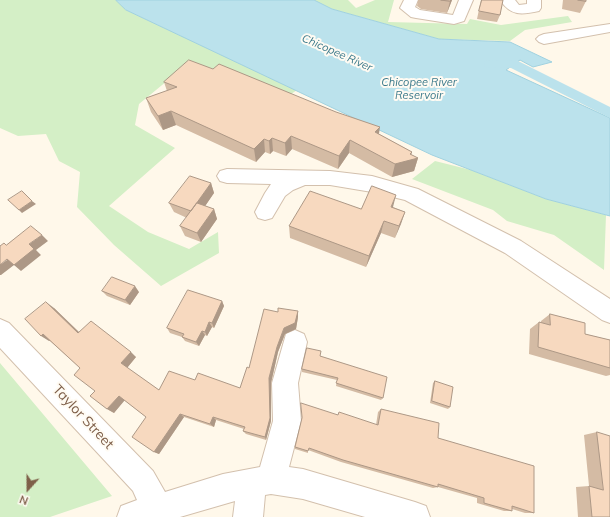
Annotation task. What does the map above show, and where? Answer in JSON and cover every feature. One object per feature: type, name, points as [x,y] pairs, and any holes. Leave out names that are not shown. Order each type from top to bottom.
[{"type":"street","points":[[411,0],[407,8],[410,11],[423,15],[454,20],[459,18],[466,0]]},
{"type":"street","points":[[508,0],[515,9],[534,8],[534,0]]},
{"type":"street","points":[[544,39],[610,28]]},
{"type":"street","points":[[227,176],[330,178],[358,182],[411,194],[513,247],[610,312]]},
{"type":"street","points":[[265,212],[276,191],[285,184],[307,177]]},
{"type":"street","name":"Taylor Street","points":[[0,331],[143,481],[144,515]]},
{"type":"street","points":[[248,517],[261,481],[287,421],[285,383],[295,342]]},
{"type":"street","points":[[144,515],[223,489],[261,481],[303,484],[415,517]]},
{"type":"green space","points":[[0,0],[116,0],[126,10],[297,90],[284,99],[184,67],[139,104],[135,125],[175,148],[109,206],[148,232],[189,249],[218,232],[219,253],[161,286],[114,245],[77,207],[80,172],[59,161],[46,134],[18,136],[0,128]]},
{"type":"green space","points":[[314,0],[348,0],[356,8],[375,0],[394,0],[388,22],[467,24],[470,19],[501,25],[568,16],[572,22],[525,30],[510,41],[439,39],[332,9]]},
{"type":"green space","points":[[435,161],[471,170],[546,199],[606,215],[604,270],[554,235],[507,221],[493,210],[412,179]]},
{"type":"green space","points":[[0,363],[112,496],[50,517],[0,517]]},
{"type":"water","name":"Chicopee River Reservoir","points":[[116,0],[314,0],[332,9],[439,39],[510,42],[552,62],[533,67],[520,60],[506,70],[610,118],[610,216],[546,199],[432,155],[126,10]]},
{"type":"building","points":[[482,0],[503,0],[500,15],[479,11]]},
{"type":"building","points":[[189,60],[213,69],[219,64],[336,112],[380,127],[375,132],[412,152],[410,154],[418,158],[395,164],[350,140],[339,156],[291,136],[285,143],[272,138],[269,141],[264,139],[254,149],[171,111],[158,116],[146,98],[177,87],[164,82]]},
{"type":"building","points":[[190,176],[211,183],[191,211],[169,203]]},
{"type":"building","points":[[372,186],[396,195],[391,207],[405,212],[399,226],[384,221],[369,256],[289,226],[310,191],[361,209]]},
{"type":"building","points":[[22,191],[32,201],[19,210],[8,200]]},
{"type":"building","points":[[197,203],[214,209],[197,233],[180,226]]},
{"type":"building","points":[[31,226],[42,235],[29,244],[34,249],[14,265],[7,259],[0,265],[0,246],[4,243],[6,245]]},
{"type":"building","points":[[112,277],[135,286],[125,300],[102,291]]},
{"type":"building","points":[[188,290],[222,301],[212,323],[209,322],[205,332],[202,331],[196,342],[182,337],[184,334],[167,328]]},
{"type":"building","points":[[46,302],[78,333],[91,321],[131,352],[121,363],[159,390],[169,371],[195,380],[198,373],[240,388],[247,367],[249,368],[264,309],[278,312],[278,308],[298,311],[295,323],[284,328],[277,347],[269,378],[270,418],[265,437],[243,431],[245,427],[213,417],[210,424],[180,414],[154,452],[132,437],[146,417],[119,396],[107,409],[90,396],[95,391],[74,375],[80,368],[43,334],[41,336],[25,319]]},
{"type":"building","points":[[550,314],[585,323],[585,334],[610,340],[610,368],[538,347],[539,322],[550,325]]},
{"type":"building","points":[[307,348],[321,351],[320,356],[387,377],[383,398],[336,383],[338,378],[302,369]]},
{"type":"building","points":[[435,381],[453,387],[450,407],[432,401]]},
{"type":"building","points":[[301,403],[338,415],[339,412],[378,425],[381,409],[439,423],[438,438],[534,466],[534,513],[512,506],[512,511],[484,503],[484,498],[438,484],[438,487],[343,460],[309,448],[308,451],[295,447],[302,418]]},
{"type":"building","points":[[597,432],[610,436],[610,517],[592,517],[589,486],[603,490]]},
{"type":"waterway","points":[[490,64],[513,64],[610,113]]},
{"type":"water label","name":"Chicopee River","points":[[337,53]]}]
